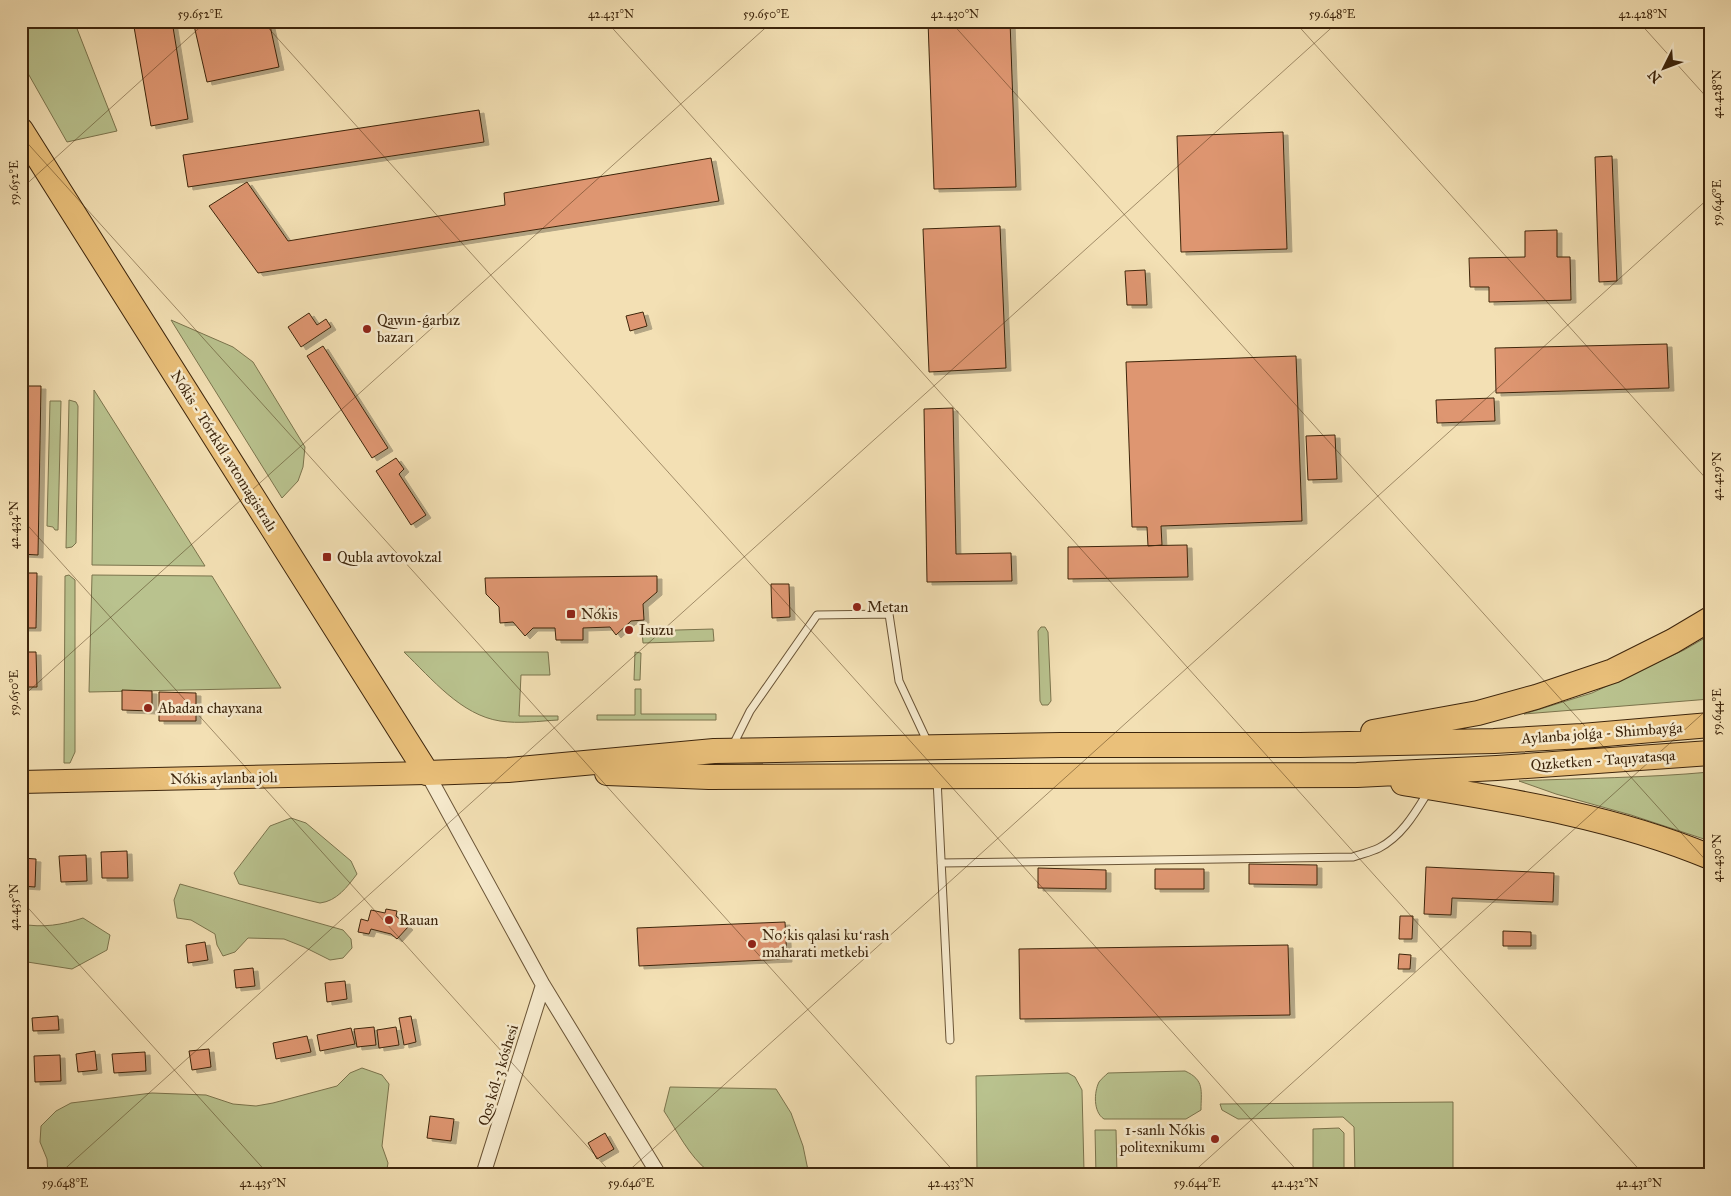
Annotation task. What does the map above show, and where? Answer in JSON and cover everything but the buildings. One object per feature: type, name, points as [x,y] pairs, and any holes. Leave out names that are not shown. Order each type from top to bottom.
[{"type":"highway","name":"Nókis - Tórtkúl avtomagistralı","points":[[21,130],[427,773]]},
{"type":"highway","points":[[427,773],[508,770],[730,751],[1071,745],[1300,745],[1478,713],[1536,697],[1613,671],[1673,641],[1710,619]]},
{"type":"highway","name":"Aylanba jolǵa - Shimbayǵa","points":[[1300,745],[1494,741],[1582,736],[1710,725]]},
{"type":"highway","name":"Qızketken - Taqıyatasqa","points":[[1357,775],[1497,768],[1710,753]]},
{"type":"highway","points":[[508,770],[709,777],[1357,775],[1560,810],[1629,828],[1710,857]]},
{"type":"main road","name":"Nókis aylanba jolı","points":[[21,782],[427,773]]},
{"type":"street","points":[[427,773],[543,985],[659,1175]]},
{"type":"street","name":"Qos kól-3 kóshesi","points":[[483,1175],[543,985]]},
{"type":"lane","points":[[730,751],[750,711],[817,615],[880,614],[889,614],[900,681],[930,748]]},
{"type":"lane","points":[[937,777],[950,1040]]},
{"type":"lane","points":[[941,863],[1353,857],[1379,848],[1396,836],[1409,822],[1432,787]]},
{"type":"green space","points":[[21,21],[74,21],[117,131],[67,142],[21,61]]},
{"type":"green space","points":[[171,320],[233,347],[253,362],[305,447],[303,467],[298,481],[282,498]]},
{"type":"green space","points":[[94,390],[205,566],[92,565]]},
{"type":"green space","points":[[69,400],[76,402],[78,406],[76,543],[72,547],[66,548]]},
{"type":"green space","points":[[50,401],[61,401],[58,530],[47,526]]},
{"type":"green space","points":[[69,575],[75,580],[75,752],[70,763],[64,763],[65,576]]},
{"type":"green space","points":[[92,575],[212,576],[281,688],[89,692]]},
{"type":"green space","points":[[1041,627],[1045,627],[1048,632],[1051,701],[1048,705],[1042,705],[1040,701],[1038,631]]},
{"type":"green space","points":[[713,629],[714,641],[643,643],[642,631]]},
{"type":"green space","points":[[1710,635],[1710,699],[1524,714],[1592,693],[1684,650]]},
{"type":"green space","points":[[404,652],[548,652],[550,675],[521,675],[519,716],[558,716],[558,720],[500,721],[472,711],[460,704],[436,684]]},
{"type":"green space","points":[[635,652],[641,653],[640,680],[634,680]]},
{"type":"green space","points":[[635,689],[641,689],[641,714],[716,714],[716,720],[597,720],[597,715],[635,715]]},
{"type":"green space","points":[[1710,772],[1710,841],[1519,781],[1638,777]]},
{"type":"green space","points":[[291,818],[306,823],[351,861],[357,874],[341,893],[326,902],[320,903],[239,884],[234,873],[270,826]]},
{"type":"green space","points":[[180,884],[343,930],[351,939],[352,948],[343,958],[330,960],[284,939],[248,938],[235,952],[223,956],[217,945],[215,934],[191,920],[177,918],[174,900]]},
{"type":"green space","points":[[83,918],[110,935],[107,950],[72,969],[21,961],[21,924],[52,925]]},
{"type":"green space","points":[[362,1068],[382,1075],[389,1084],[382,1146],[388,1163],[386,1175],[48,1175],[47,1159],[40,1142],[41,1126],[56,1111],[71,1103],[152,1093],[206,1095],[233,1104],[256,1106],[337,1086],[350,1073]]},
{"type":"green space","points":[[1185,1071],[1196,1078],[1201,1092],[1201,1110],[1186,1119],[1104,1119],[1098,1112],[1095,1096],[1097,1086],[1108,1073]]},
{"type":"green space","points":[[1068,1073],[1075,1077],[1082,1090],[1084,1171],[977,1172],[976,1076]]},
{"type":"green space","points":[[670,1087],[776,1089],[791,1113],[803,1146],[809,1175],[725,1175],[708,1171],[689,1151],[664,1111]]},
{"type":"green space","points":[[1453,1102],[1453,1175],[1355,1175],[1354,1127],[1343,1117],[1238,1119],[1222,1110],[1220,1104]]},
{"type":"green space","points":[[1339,1128],[1344,1133],[1344,1175],[1313,1175],[1313,1129]]},
{"type":"green space","points":[[1095,1130],[1116,1130],[1117,1175],[1096,1175]]},
{"type":"place","name":"Qawın-ǵarbız bazarı","points":[[367,329]]},
{"type":"place","name":"Qubla avtovokzal","points":[[327,557]]},
{"type":"place","name":"Metan","points":[[857,607]]},
{"type":"place","name":"Nókis","points":[[571,614]]},
{"type":"place","name":"Isuzu","points":[[629,630]]},
{"type":"place","name":"Abadan chayxana","points":[[148,708]]},
{"type":"place","name":"Rauan","points":[[389,920]]},
{"type":"place","name":"Noʻkis qalasi kuʻrash maharati metkebi","points":[[752,944]]},
{"type":"place","name":"1-sanlı Nókis politexnikumı","points":[[1215,1139]]}]
